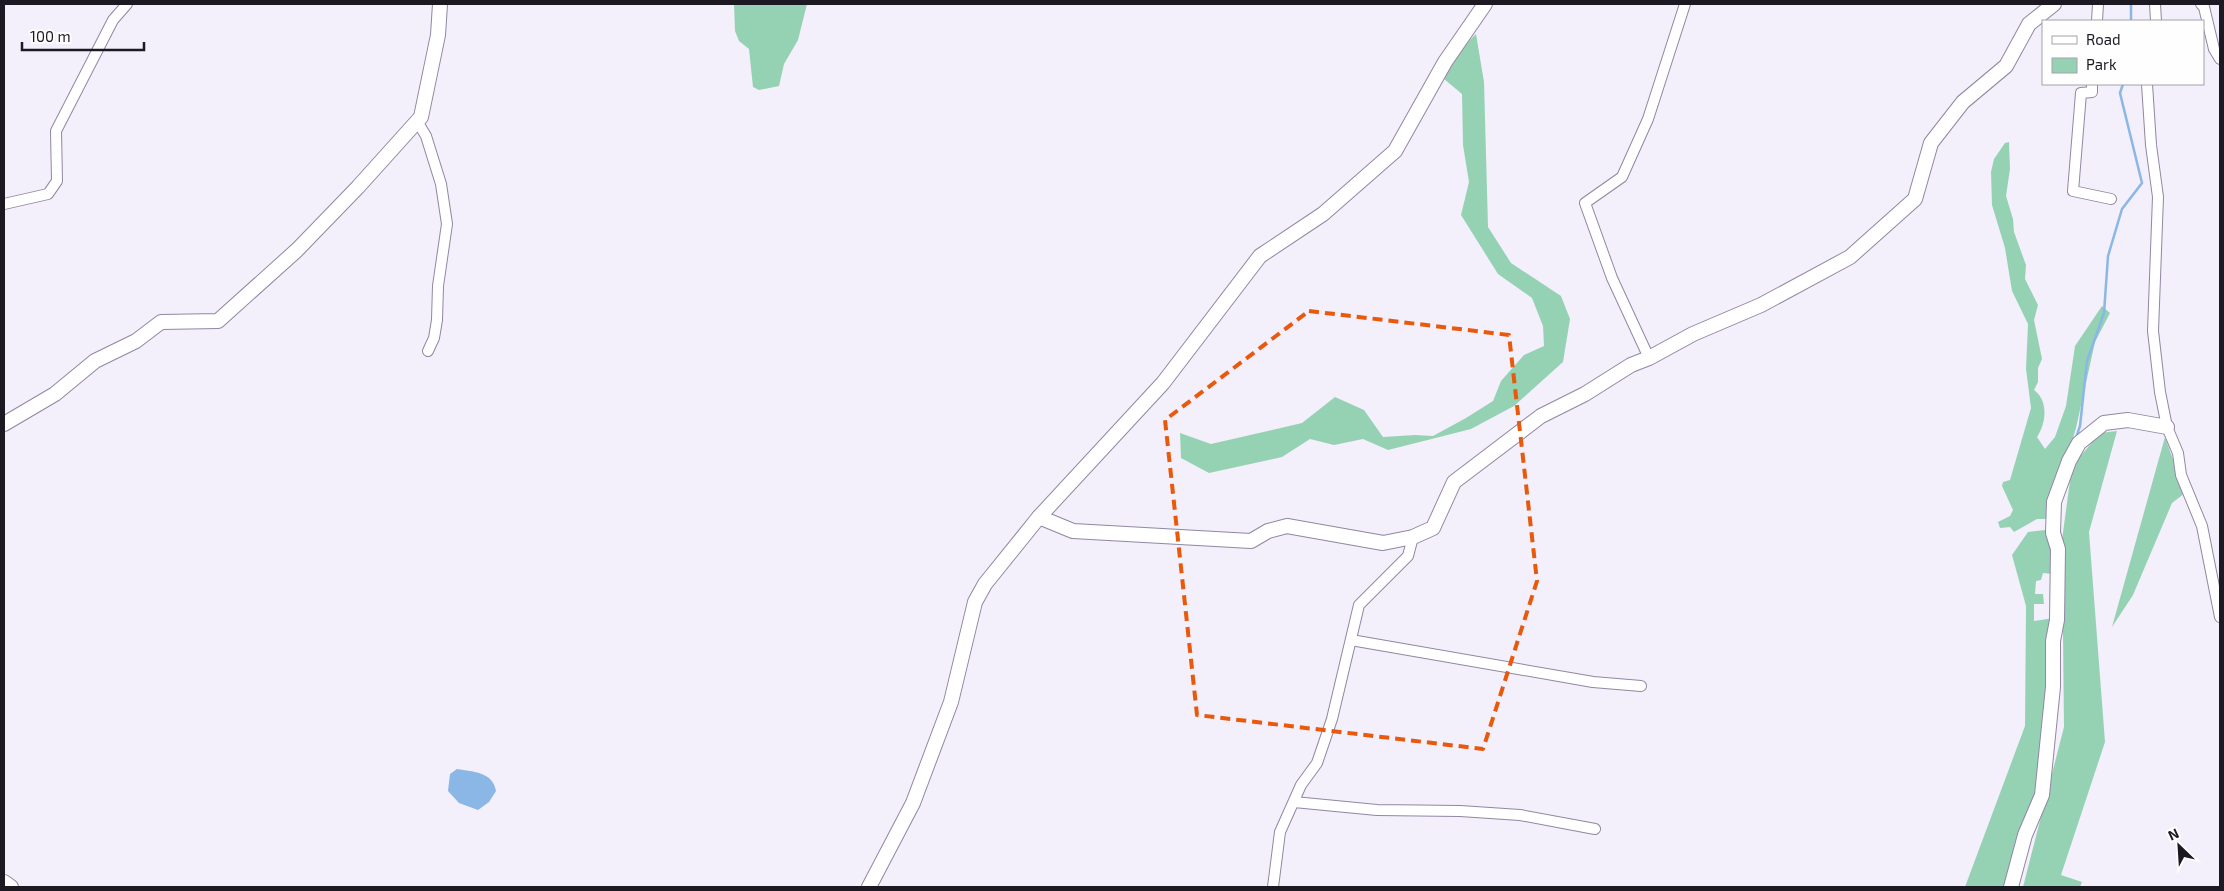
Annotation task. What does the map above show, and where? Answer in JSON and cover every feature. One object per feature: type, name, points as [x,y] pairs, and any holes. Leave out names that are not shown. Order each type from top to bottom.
[{"type":"street","points":[[4,204],[48,194],[57,181],[56,131],[66,116],[113,20],[127,4]]},
{"type":"street","points":[[4,424],[55,394],[95,361],[136,341],[161,322],[218,321],[297,250],[358,187],[421,116],[438,36],[440,4]]},
{"type":"street","points":[[869,887],[913,803],[951,702],[975,602],[985,584],[1040,517],[1163,383],[1260,256],[1323,214],[1395,152],[1445,62],[1485,4]]},
{"type":"street","points":[[1649,358],[1612,278],[1585,203],[1622,177],[1648,119],[1685,4]]},
{"type":"street","points":[[1040,517],[1073,531],[1251,541],[1268,531],[1287,526],[1383,543],[1413,536],[1433,528],[1454,482],[1541,416],[1585,394],[1631,365],[1649,358],[1693,334],[1761,305],[1850,257],[1915,198],[1931,143],[1963,102],[2006,66],[2029,24],[2054,4]]},
{"type":"street","points":[[2096,20],[2098,4]]},
{"type":"street","points":[[2155,4],[2156,20]]},
{"type":"street","points":[[2201,4],[2204,7],[2214,49],[2220,59]]},
{"type":"street","points":[[2092,85],[2092,92],[2081,93],[2073,191],[2111,199]]},
{"type":"street","points":[[2147,85],[2151,146],[2158,197],[2154,331],[2160,392],[2167,428],[2178,453],[2181,475],[2202,526],[2220,617]]},
{"type":"street","points":[[417,121],[422,128],[441,184],[447,224],[438,286],[435,329],[428,352]]},
{"type":"street","points":[[2011,887],[2025,835],[2042,795],[2053,687],[2053,641],[2057,620],[2058,549],[2052,534],[2054,502],[2069,461],[2079,443],[2104,424],[2128,420],[2167,428]]},
{"type":"street","points":[[1274,887],[1280,832],[1301,785],[1317,763],[1332,719],[1359,605],[1408,556],[1413,536]]},
{"type":"street","points":[[1351,640],[1594,682],[1641,686]]},
{"type":"street","points":[[1294,802],[1377,810],[1460,811],[1520,815],[1595,829]]},
{"type":"street","points":[[4,882],[11,887]]},
{"type":"highlighted area","points":[[1309,311],[1509,335],[1537,581],[1483,749],[1197,715],[1165,420]]},
{"type":"green space","points":[[734,4],[807,4],[798,40],[784,64],[779,86],[759,90],[753,87],[749,49],[739,41],[735,31]]},
{"type":"green space","points":[[1476,34],[1484,82],[1488,227],[1511,263],[1561,296],[1570,319],[1563,362],[1514,406],[1471,429],[1388,450],[1363,439],[1334,445],[1310,439],[1282,457],[1209,473],[1181,458],[1180,433],[1211,444],[1302,423],[1335,397],[1364,410],[1383,437],[1433,436],[1493,401],[1501,381],[1524,355],[1544,346],[1543,326],[1532,298],[1498,274],[1461,215],[1469,182],[1463,145],[1462,94],[1444,79],[1444,65]]},
{"type":"green space","points":[[2009,142],[2010,169],[2006,196],[2013,219],[2014,232],[2026,265],[2025,279],[2038,305],[2034,320],[2042,359],[2038,368],[2038,382],[2034,390],[2039,395],[2044,406],[2044,419],[2037,437],[2045,449],[2055,437],[2066,406],[2075,346],[2102,306],[2110,313],[2095,342],[2076,428],[2050,519],[2037,519],[2014,532],[2010,527],[2000,528],[1998,522],[2010,516],[2013,510],[2002,486],[2003,482],[2010,480],[2031,408],[2026,369],[2028,324],[2012,291],[2005,248],[1992,205],[1991,172],[1994,159],[2005,143]]},
{"type":"green space","points":[[2117,431],[2089,532],[2105,742],[2061,875],[2082,882],[2080,887],[2023,887],[2064,727],[2062,540],[2072,466],[2100,433]]},
{"type":"green space","points":[[2165,437],[2185,493],[2172,503],[2133,595],[2112,627]]},
{"type":"green space","points":[[2045,530],[2054,559],[2054,574],[2043,573],[2041,580],[2036,581],[2035,594],[2043,594],[2044,604],[2034,604],[2034,621],[2054,618],[2039,791],[2006,887],[1965,887],[2025,726],[2026,606],[2012,555],[2028,532]]},
{"type":"water","points":[[457,769],[487,776],[494,785],[496,791],[489,802],[478,810],[459,803],[448,791],[450,774]]},
{"type":"waterway","points":[[2131,4],[2131,20]]},
{"type":"waterway","points":[[2076,438],[2080,426],[2087,361],[2104,313],[2108,256],[2122,209],[2142,183],[2120,93],[2123,85]]}]
